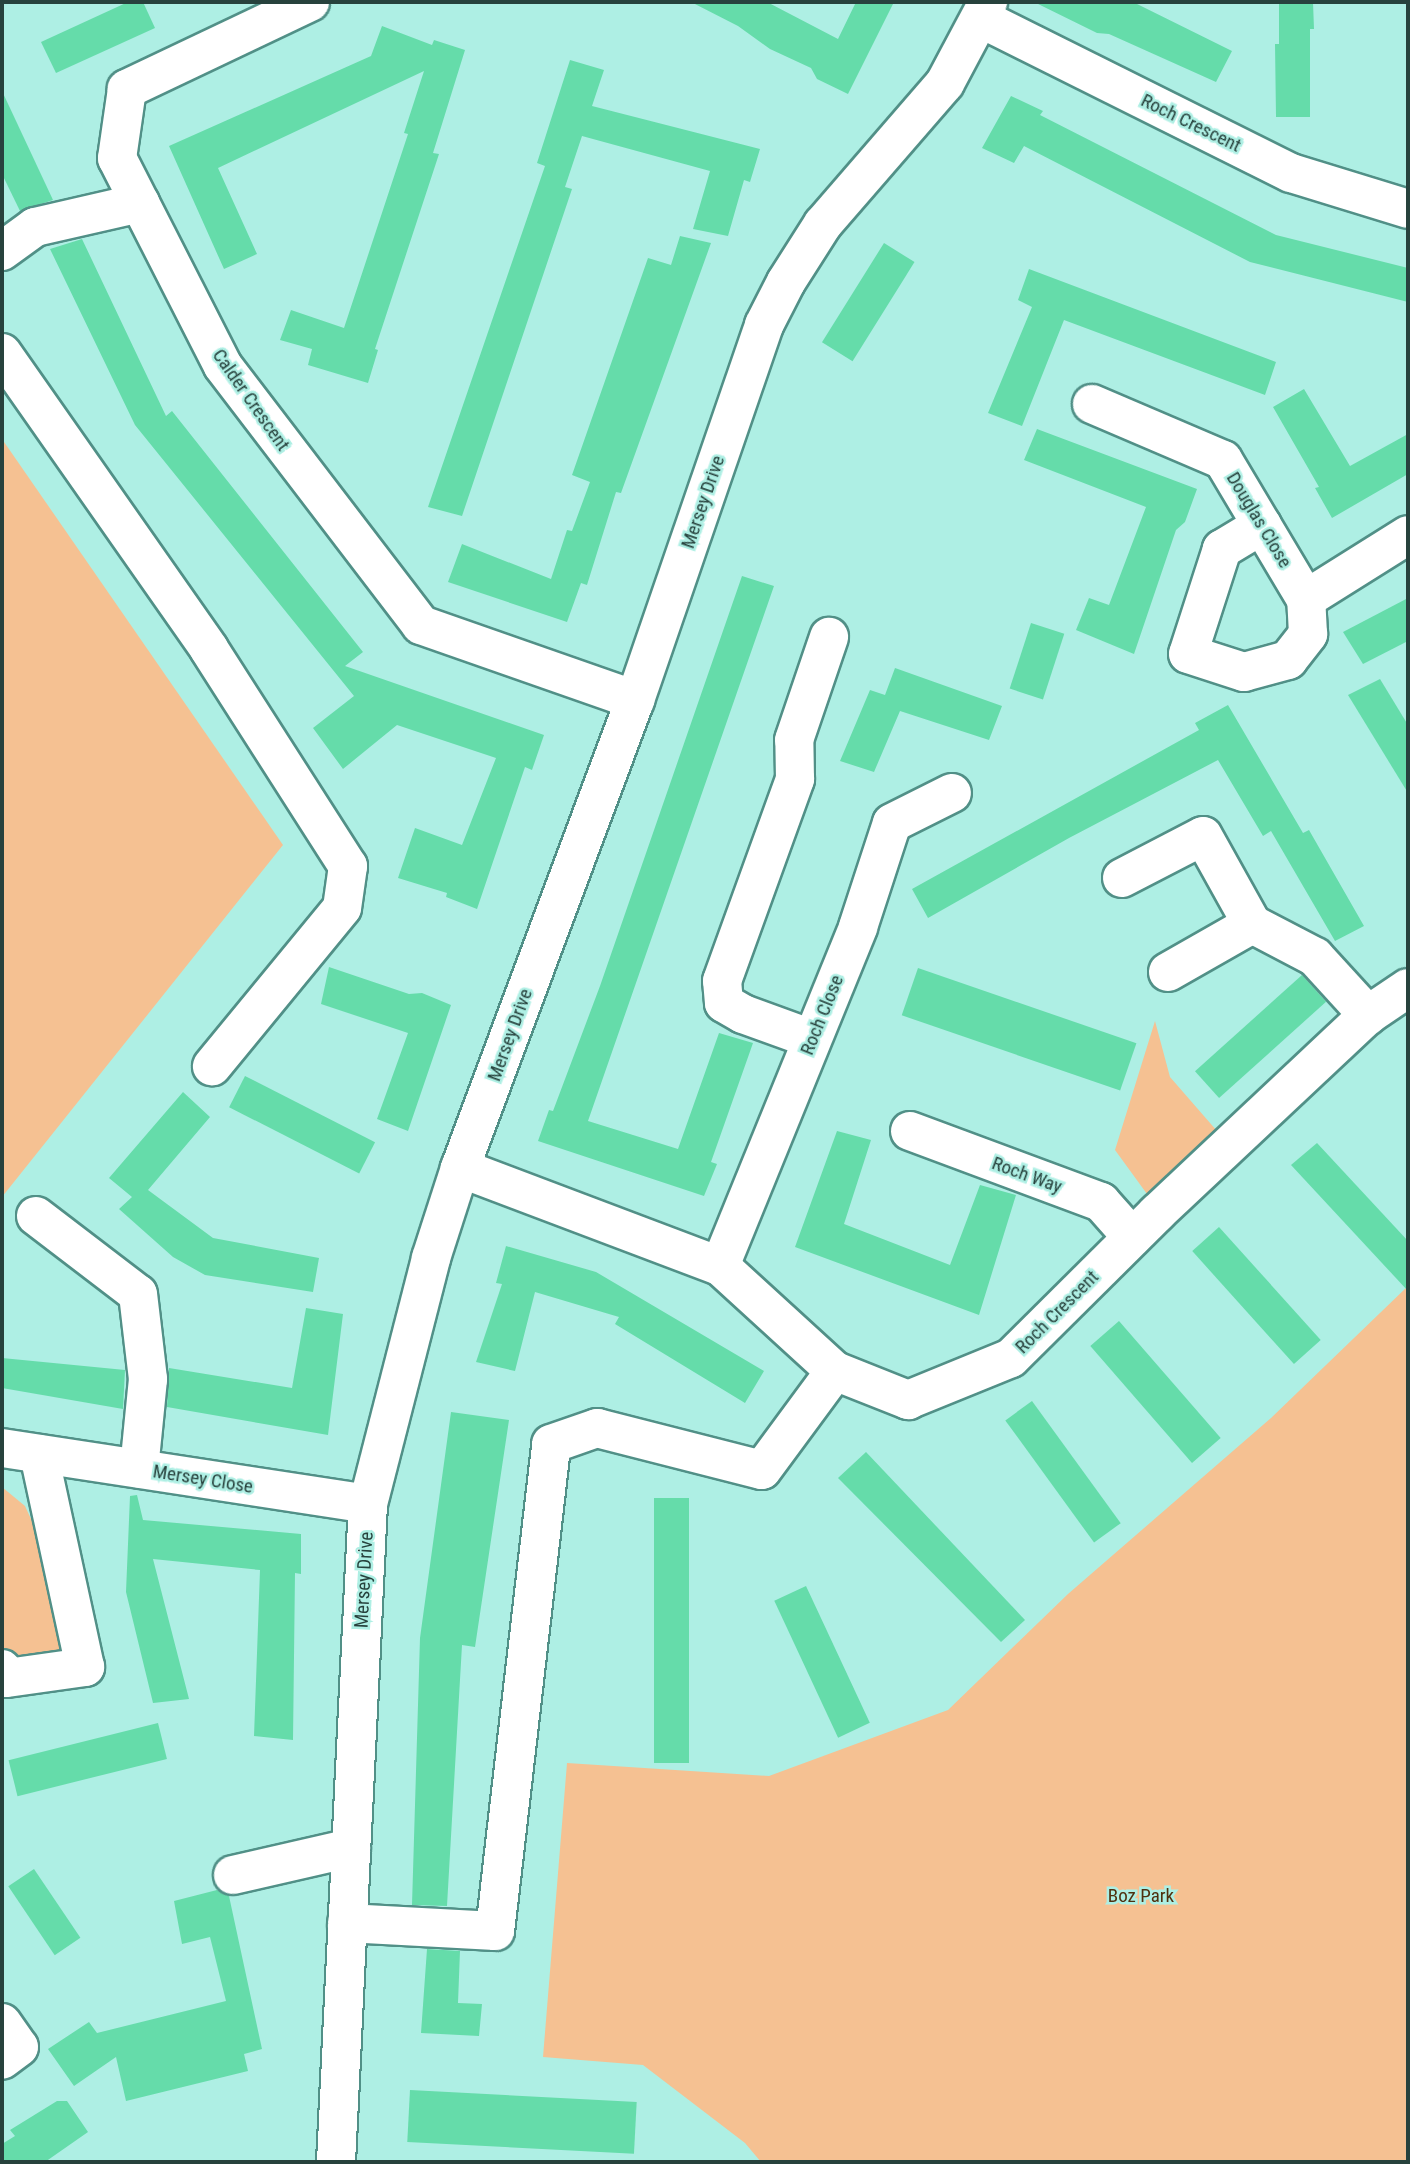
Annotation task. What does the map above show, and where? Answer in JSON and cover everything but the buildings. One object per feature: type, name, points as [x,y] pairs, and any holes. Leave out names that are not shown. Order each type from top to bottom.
[{"type":"street","name":"Calder Crescent","points":[[310,2],[127,89],[117,158],[223,366],[421,625],[635,700]]},
{"type":"street","name":"Roch Crescent","points":[[985,10],[1291,173],[1408,209]]},
{"type":"street","name":"Mersey Drive","points":[[336,2162],[368,1504],[427,1272],[460,1168],[635,700],[764,325],[786,282],[823,225],[945,82],[985,10]]},
{"type":"street","points":[[2,251],[35,227],[140,203]]},
{"type":"street","points":[[2,352],[209,649],[348,866],[342,908],[212,1066]]},
{"type":"street","name":"Douglas Close","points":[[1092,404],[1223,460],[1306,599]]},
{"type":"street","points":[[1262,525],[1222,549],[1188,654],[1244,672],[1288,660],[1308,634],[1306,599],[1408,535]]},
{"type":"street","points":[[812,1039],[743,1014],[724,1003],[722,981],[795,779],[794,740],[829,636]]},
{"type":"street","name":"Roch Close","points":[[720,1266],[858,927],[892,823],[952,793]]},
{"type":"street","points":[[1122,878],[1203,836],[1252,924],[1315,957],[1368,1015]]},
{"type":"street","points":[[1168,972],[1252,924]]},
{"type":"street","name":"Roch Crescent","points":[[460,1168],[720,1266],[835,1371],[908,1400],[1011,1358],[1132,1237],[1368,1015],[1408,988]]},
{"type":"street","name":"Roch Way","points":[[909,1131],[1101,1202],[1132,1237]]},
{"type":"street","points":[[36,1216],[138,1294],[148,1379],[139,1469]]},
{"type":"street","points":[[347,1923],[495,1931],[551,1444],[597,1428],[762,1470],[835,1371]]},
{"type":"street","name":"Mersey Close","points":[[2,1448],[368,1504]]},
{"type":"street","points":[[2,1669],[7,1678],[85,1667],[39,1454]]},
{"type":"street","points":[[233,1875],[351,1848]]},
{"type":"street","points":[[2,2022],[19,2048],[2,2060]]},
{"type":"green space","points":[[2,439],[283,845],[2,1197]]},
{"type":"green space","points":[[1155,1021],[1170,1077],[1217,1131],[1147,1194],[1115,1150]]},
{"type":"green space","name":"Boz Park","points":[[1408,1286],[1408,2162],[761,2162],[745,2143],[643,2065],[543,2057],[567,1763],[769,1776],[948,1710],[1068,1594],[1271,1418]]},
{"type":"green space","points":[[2,1487],[25,1506],[37,1532],[63,1648],[52,1659],[2,1657]]}]
